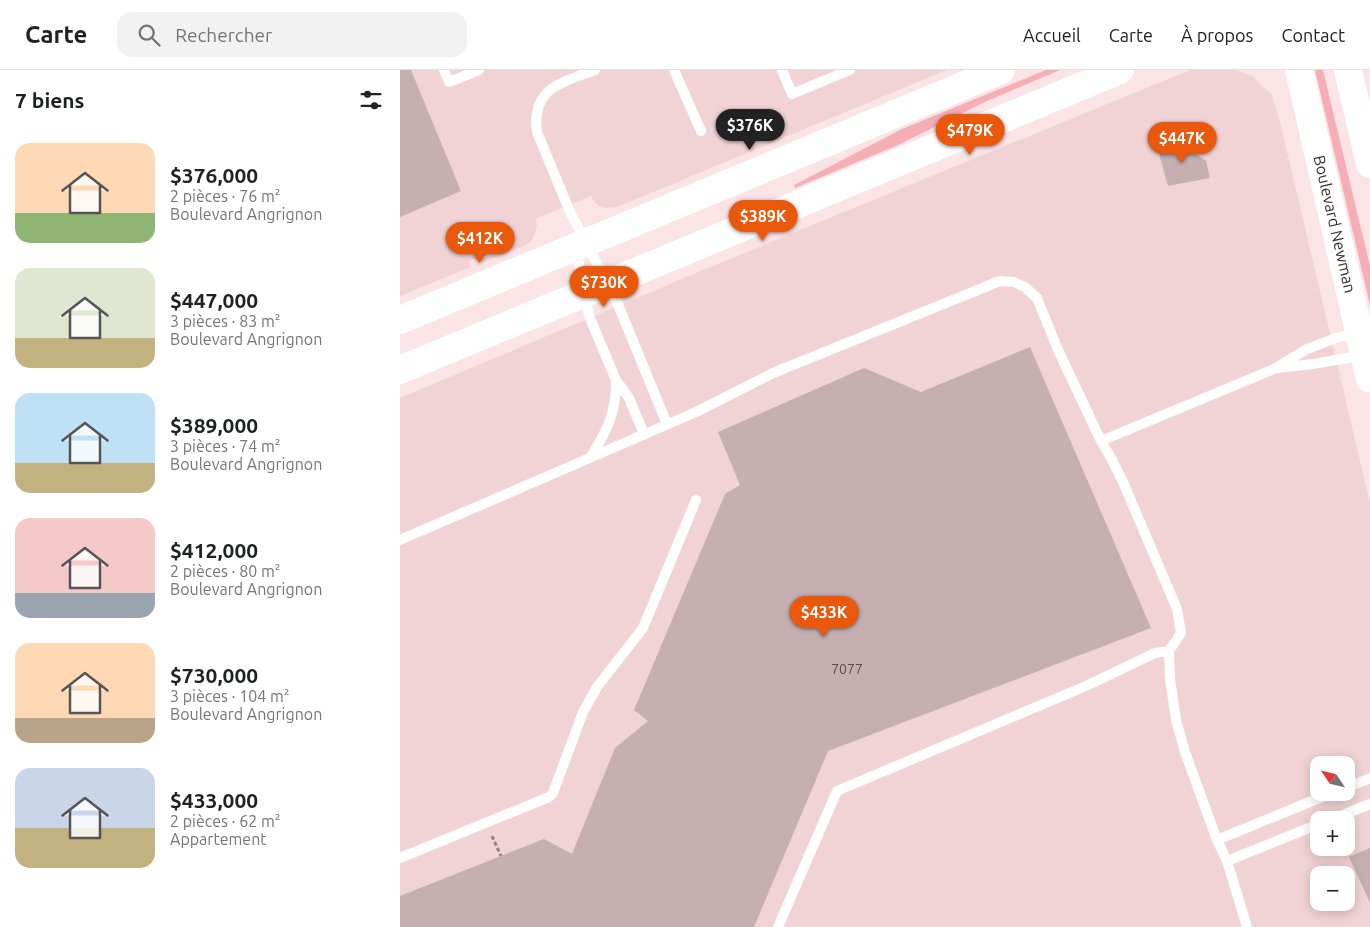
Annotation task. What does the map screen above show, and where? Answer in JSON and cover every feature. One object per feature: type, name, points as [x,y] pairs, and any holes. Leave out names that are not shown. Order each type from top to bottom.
[{"type":"main road","points":[[400,320],[1001,70]]},
{"type":"main road","points":[[400,370],[1120,70]]},
{"type":"main road","name":"Boulevard Newman","points":[[1299,70],[1364,355]]},
{"type":"main road","points":[[1348,70],[1370,164]]},
{"type":"lane","points":[[444,70],[449,82],[479,70]]},
{"type":"lane","points":[[595,70],[554,87],[547,92],[541,99],[535,120],[537,132],[570,212],[596,288],[589,316],[616,380],[628,398],[644,434]]},
{"type":"lane","points":[[674,70],[701,131]]},
{"type":"lane","points":[[782,70],[792,94],[850,70]]},
{"type":"lane","points":[[581,245],[596,288],[617,302],[667,424]]},
{"type":"lane","points":[[400,540],[704,408],[773,373],[1000,281],[1014,282],[1025,287],[1037,298],[1058,350],[1101,441],[1123,482],[1178,609],[1181,633],[1169,651],[1170,680],[1176,720],[1185,752],[1217,840],[1227,861],[1247,927]]},
{"type":"lane","points":[[1101,441],[1274,369],[1306,349],[1336,338],[1364,355]]},
{"type":"lane","points":[[1274,369],[1364,355]]},
{"type":"lane","points":[[590,458],[607,429],[610,420],[616,397],[616,380]]},
{"type":"lane","points":[[400,858],[549,797],[553,793],[583,712],[597,687],[643,628],[696,500]]},
{"type":"lane","points":[[778,927],[838,791],[1086,686],[1155,653],[1169,651]]},
{"type":"lane","points":[[1355,784],[1370,778]]},
{"type":"lane","points":[[1217,840],[1312,801]]},
{"type":"lane","points":[[1352,811],[1370,804]]},
{"type":"lane","points":[[1227,861],[1310,828]]},
{"type":"path","points":[[493,836],[501,856]]},
{"type":"shaded area","points":[[400,70],[947,70],[617,207],[605,208],[599,206],[591,196],[535,219],[537,225],[535,234],[526,245],[482,263],[479,257],[469,261],[471,267],[400,296]]},
{"type":"shaded area","points":[[1046,70],[1060,70],[987,101],[898,145],[795,188],[794,185],[902,129]]},
{"type":"shaded area","points":[[1190,70],[1236,70],[1252,76],[1272,95],[1280,122],[1370,503],[1370,927],[400,927],[400,398],[715,265]]},
{"type":"shaded area","points":[[1315,70],[1323,70],[1370,266],[1370,305]]},
{"type":"building","points":[[400,70],[411,70],[461,191],[400,217]]},
{"type":"building","points":[[1176,141],[1206,161],[1210,178],[1168,186],[1157,147]]},
{"type":"building","points":[[1030,347],[1151,628],[828,751],[754,927],[400,927],[400,896],[544,839],[572,854],[615,748],[648,721],[634,710],[725,494],[740,485],[718,432],[864,368],[921,392]]},
{"type":"building","points":[[1370,848],[1370,903],[1355,870],[1355,866],[1353,866],[1349,857]]}]
